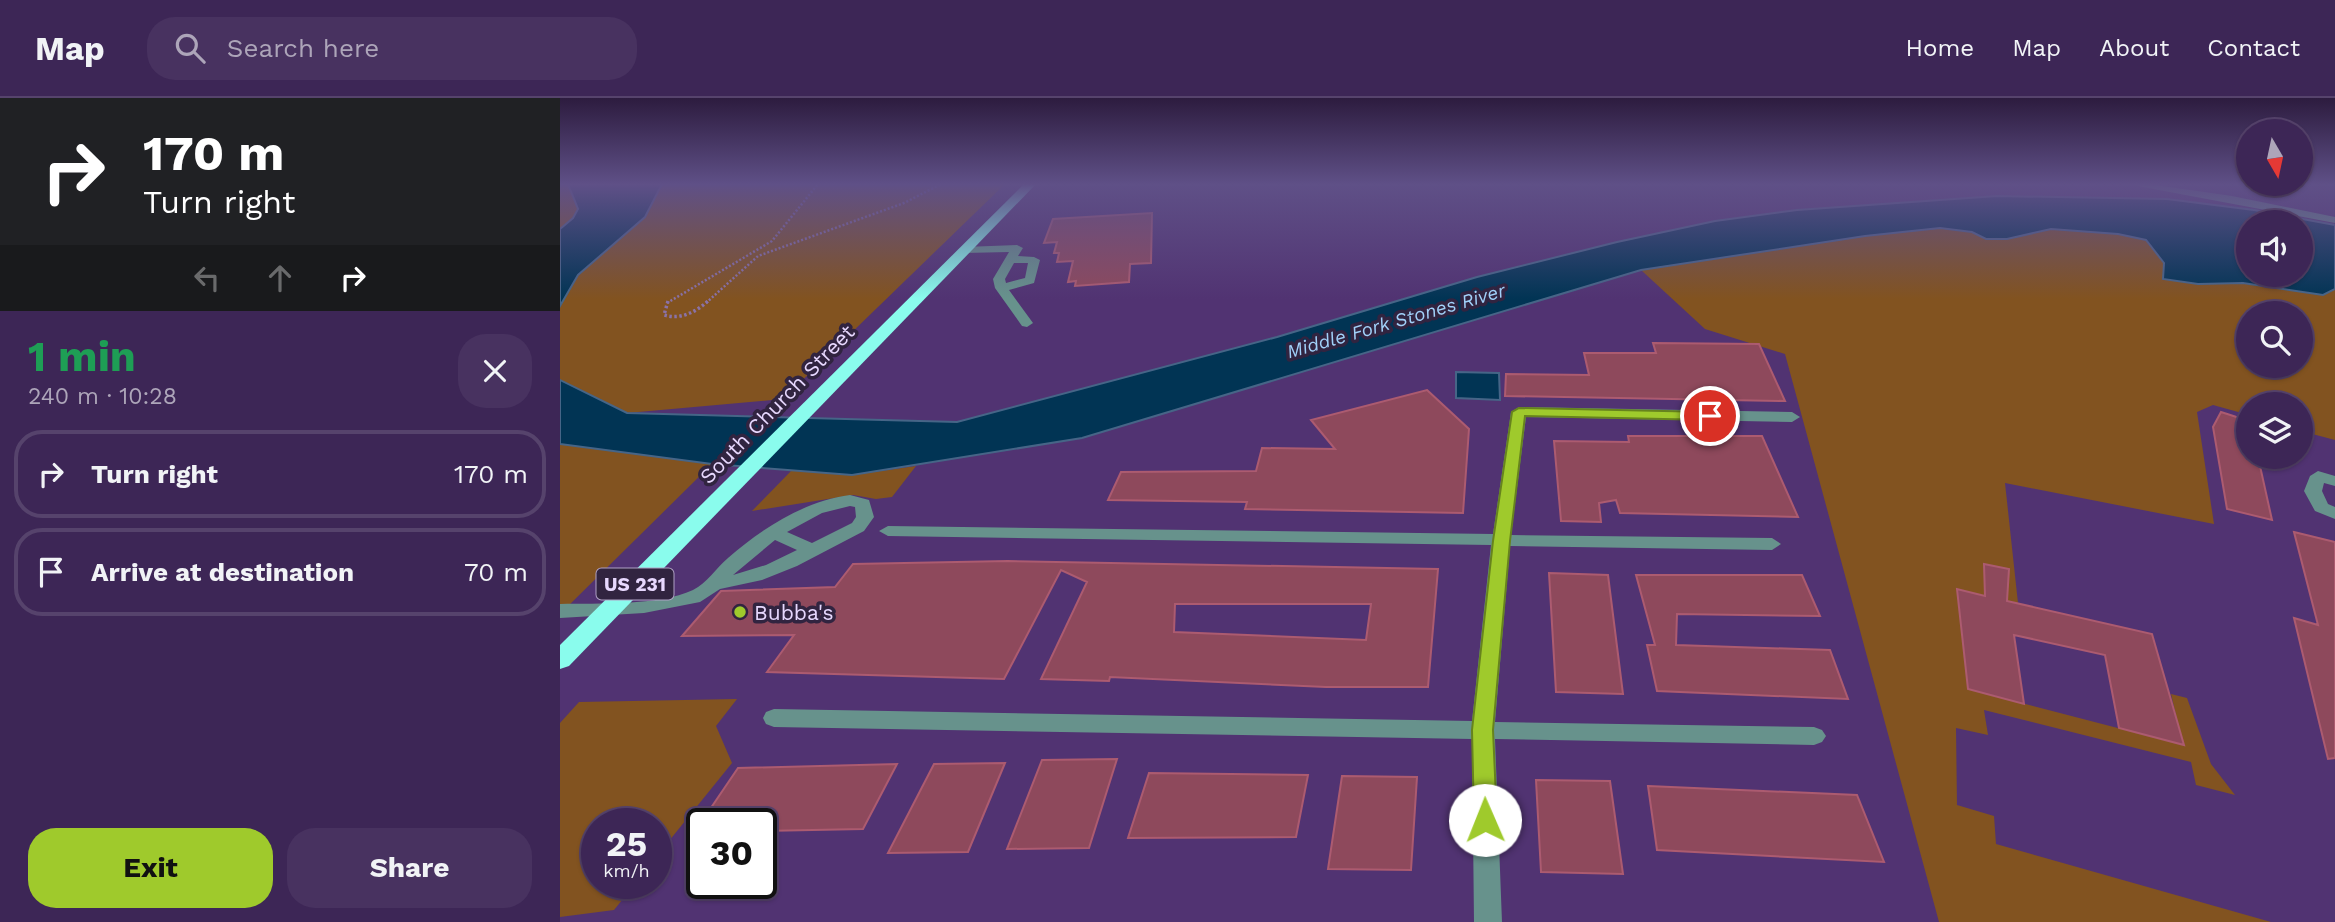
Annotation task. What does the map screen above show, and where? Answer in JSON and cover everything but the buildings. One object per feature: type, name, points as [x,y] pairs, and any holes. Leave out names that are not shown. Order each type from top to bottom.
[{"type":"highway","name":"South Church Street","points":[[560,660],[992,222]]},
{"type":"street","points":[[964,250],[1017,248],[999,279],[1002,293],[1017,304],[1027,323]]},
{"type":"street","points":[[1001,288],[1030,281],[1034,260],[1011,259]]},
{"type":"street","points":[[1488,922],[1483,730],[1501,541],[1519,412],[1792,417]]},
{"type":"street","points":[[2335,481],[2318,476],[2313,491],[2321,507],[2335,514]]},
{"type":"street","points":[[560,611],[610,610],[693,597],[718,583],[757,575],[858,527],[865,517],[860,501],[848,500],[800,517],[737,560],[718,583]]},
{"type":"street","points":[[888,531],[1772,544]]},
{"type":"street","points":[[774,533],[813,550]]},
{"type":"street","points":[[774,718],[1814,736]]},
{"type":"path","points":[[787,222],[772,241],[673,296],[668,300],[664,315],[674,318],[698,310],[758,256],[850,222]]},
{"type":"shaded area","points":[[560,222],[965,222],[783,399],[560,419]]},
{"type":"shaded area","points":[[1940,228],[1972,232],[1986,239],[2007,239],[2051,229],[2118,234],[2146,240],[2164,263],[2164,279],[2198,284],[2236,283],[2236,287],[2270,287],[2323,295],[2335,289],[2335,440],[2313,434],[2313,392],[2236,392],[2236,411],[2213,405],[2197,412],[2214,524],[2005,483],[2018,603],[1957,590],[1968,689],[2183,745],[2171,694],[2187,698],[2211,764],[2235,795],[2196,785],[2191,762],[1984,710],[1988,735],[1956,728],[1957,805],[1994,816],[1996,844],[2271,922],[1939,922],[1785,354],[1705,329],[1641,270],[1865,236]]},
{"type":"shaded area","points":[[560,444],[712,464],[560,614]]},
{"type":"shaded area","points":[[916,466],[892,497],[876,499],[853,495],[752,511],[792,470],[852,475]]},
{"type":"shaded area","points":[[737,699],[716,726],[732,763],[696,808],[686,808],[686,820],[672,837],[672,808],[581,808],[581,899],[623,899],[614,910],[560,917],[560,723],[579,702]]},
{"type":"water","points":[[568,222],[639,222],[578,275],[560,306],[560,229]]},
{"type":"water","name":"Middle Fork Stones River","points":[[1708,222],[2236,222],[2236,283],[2198,284],[2163,279],[2164,263],[2146,240],[2118,234],[2051,229],[2007,239],[1986,239],[1972,232],[1940,228],[1865,236],[1641,270],[1082,438],[852,475],[712,464],[560,444],[560,380],[627,413],[957,422],[1277,337],[1477,277]]},
{"type":"water","points":[[2313,222],[2335,225],[2335,289],[2323,295],[2270,287],[2313,287]]},
{"type":"water","points":[[1456,372],[1499,373],[1500,400],[1456,398]]},
{"type":"place","name":"Bubba's","points":[[740,612]]},
{"type":"route","points":[[1485,820],[1483,730],[1501,541],[1519,412],[1710,416]]}]
